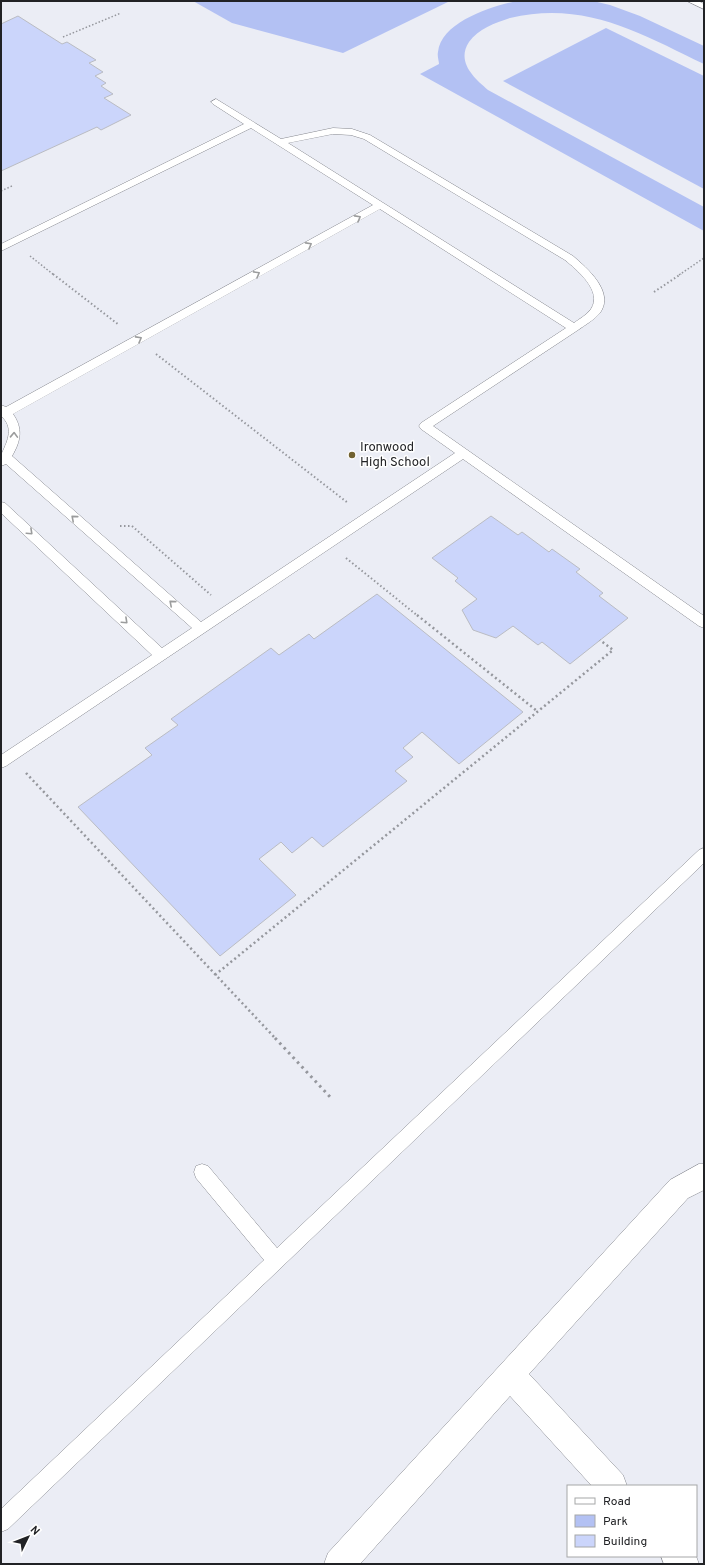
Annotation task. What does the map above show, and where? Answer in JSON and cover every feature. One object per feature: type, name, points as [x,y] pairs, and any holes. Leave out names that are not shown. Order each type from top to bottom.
[{"type":"street","points":[[339,1564],[679,1189],[699,1177],[704,1177]]},
{"type":"street","points":[[510,1374],[611,1485]]},
{"type":"lane","points":[[691,1],[704,7]]},
{"type":"lane","points":[[216,102],[574,328]]},
{"type":"lane","points":[[1,248],[251,124]]},
{"type":"lane","points":[[280,142],[333,131],[352,132],[367,137],[569,258],[585,272],[594,285],[599,299],[596,310],[574,328],[425,426],[704,623]]},
{"type":"lane","points":[[202,629],[4,459],[14,444],[16,431],[11,419],[3,411],[137,340],[380,205]]},
{"type":"lane","points":[[1,762],[162,656],[464,453]]},
{"type":"lane","points":[[1,506],[162,656]]},
{"type":"lane","points":[[1,1522],[704,854]]},
{"type":"lane","points":[[202,1172],[276,1261]]},
{"type":"path","points":[[63,37],[121,13]]},
{"type":"path","points":[[1,191],[12,186]]},
{"type":"path","points":[[12,242],[368,518]]},
{"type":"path","points":[[654,292],[704,258]]},
{"type":"path","points":[[119,526],[132,526],[228,611]]},
{"type":"path","points":[[345,558],[537,712]]},
{"type":"path","points":[[215,974],[613,650],[600,640]]},
{"type":"path","points":[[22,769],[331,1098]]},
{"type":"green space","points":[[193,1],[450,1],[343,53],[232,23]]},
{"type":"green space","points":[[517,1],[593,1],[610,5],[640,16],[704,46],[704,64],[657,41],[611,23],[587,16],[563,13],[537,14],[510,18],[482,30],[469,42],[465,56],[468,69],[472,75],[488,90],[704,207],[704,231],[420,74],[439,64],[438,54],[441,41],[448,32],[458,24],[482,11]]},
{"type":"green space","points":[[606,28],[704,76],[704,189],[503,81]]},
{"type":"building","points":[[18,16],[62,44],[67,42],[96,60],[89,63],[103,72],[95,76],[106,83],[101,86],[113,94],[104,98],[131,115],[101,130],[97,127],[1,171],[1,24]]},
{"type":"building","points":[[491,516],[518,535],[522,532],[549,552],[552,549],[580,569],[576,572],[603,593],[599,596],[628,618],[570,664],[542,642],[538,645],[513,626],[496,638],[473,630],[462,610],[477,599],[455,581],[458,578],[432,558]]},
{"type":"building","points":[[377,594],[523,712],[459,764],[422,732],[403,748],[413,757],[395,771],[407,781],[323,847],[312,837],[292,853],[281,842],[259,859],[296,895],[220,956],[78,807],[152,755],[145,748],[178,725],[171,719],[271,648],[279,655],[309,634],[314,639]]},
{"type":"place","name":"Ironwood High School","points":[[352,455]]}]
